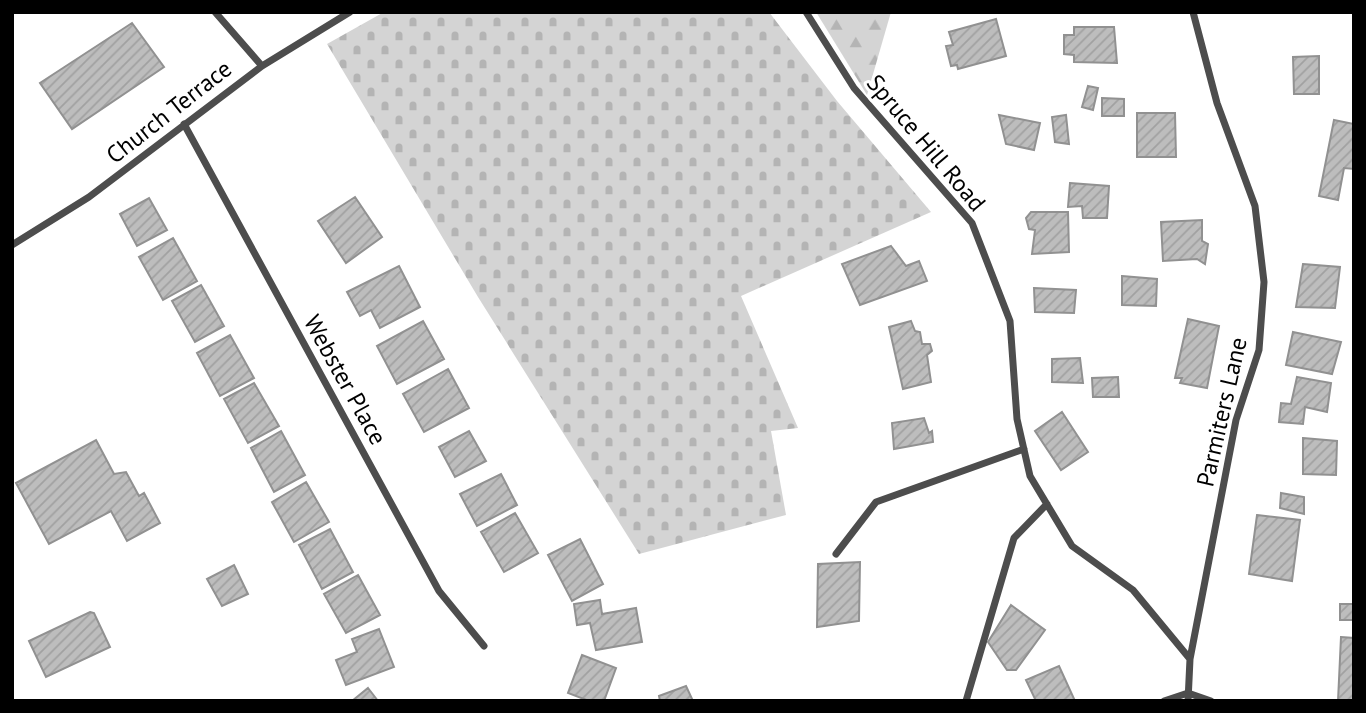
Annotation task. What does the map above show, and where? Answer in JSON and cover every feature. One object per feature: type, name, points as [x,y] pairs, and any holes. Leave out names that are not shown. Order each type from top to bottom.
[{"type":"street","points":[[215,12],[262,66]]},
{"type":"street","name":"Church Terrace","points":[[12,245],[89,197],[262,66],[350,12]]},
{"type":"street","name":"Spruce Hill Road","points":[[806,12],[853,88],[971,223],[1010,321],[1017,419],[1030,476],[1047,505],[1072,546],[1133,590],[1189,659]]},
{"type":"street","name":"Parmiters Lane","points":[[1189,659],[1236,420],[1259,350],[1264,282],[1255,206],[1217,103],[1193,12]]},
{"type":"street","name":"Webster Place","points":[[184,124],[439,590],[484,646]]},
{"type":"street","points":[[836,554],[876,502],[1024,449]]},
{"type":"street","points":[[966,701],[1014,538],[1047,505]]},
{"type":"street","points":[[1188,697],[1189,659]]},
{"type":"street","points":[[1164,701],[1188,697],[1211,701]]},
{"type":"green space","points":[[384,12],[769,12],[837,101],[931,212],[741,296],[798,428],[771,431],[786,515],[639,554],[478,297],[327,44]]},
{"type":"green space","points":[[816,12],[891,12],[867,95]]},
{"type":"building","points":[[996,19],[1006,56],[958,69],[957,65],[951,66],[946,46],[953,45],[949,32]]},
{"type":"building","points":[[132,23],[164,67],[72,129],[40,83]]},
{"type":"building","points":[[1074,27],[1114,27],[1117,63],[1074,62],[1074,55],[1064,54],[1064,35],[1074,35]]},
{"type":"building","points":[[1319,56],[1319,94],[1294,94],[1293,57]]},
{"type":"building","points":[[1088,86],[1098,88],[1093,110],[1082,107]]},
{"type":"building","points":[[1102,98],[1124,99],[1124,116],[1102,116]]},
{"type":"building","points":[[1137,113],[1175,113],[1176,157],[1137,157]]},
{"type":"building","points":[[999,115],[1040,123],[1034,150],[1006,144]]},
{"type":"building","points":[[1066,115],[1069,144],[1055,142],[1052,117]]},
{"type":"building","points":[[1334,120],[1354,124],[1354,169],[1344,168],[1338,200],[1319,196]]},
{"type":"building","points":[[1070,183],[1109,186],[1107,218],[1083,218],[1082,206],[1068,207]]},
{"type":"building","points":[[355,197],[382,237],[346,263],[318,221]]},
{"type":"building","points":[[149,198],[167,230],[137,246],[120,214]]},
{"type":"building","points":[[1031,212],[1068,212],[1069,252],[1032,254],[1035,230],[1029,229],[1026,218]]},
{"type":"building","points":[[1202,220],[1202,241],[1208,244],[1205,264],[1197,259],[1163,261],[1161,222]]},
{"type":"building","points":[[173,238],[197,281],[163,300],[139,257]]},
{"type":"building","points":[[891,246],[906,266],[919,261],[927,281],[860,305],[842,264]]},
{"type":"building","points":[[1303,264],[1340,267],[1335,308],[1296,307]]},
{"type":"building","points":[[399,266],[420,307],[380,328],[371,310],[360,316],[347,292]]},
{"type":"building","points":[[1122,276],[1157,279],[1156,306],[1122,305]]},
{"type":"building","points":[[201,285],[224,326],[195,342],[172,301]]},
{"type":"building","points":[[1034,288],[1076,290],[1074,313],[1035,312]]},
{"type":"building","points":[[1188,319],[1219,326],[1207,388],[1180,383],[1182,378],[1175,378]]},
{"type":"building","points":[[423,321],[444,359],[397,384],[377,346]]},
{"type":"building","points":[[911,321],[915,331],[920,332],[922,344],[930,344],[932,351],[927,355],[931,382],[903,389],[889,327]]},
{"type":"building","points":[[1293,332],[1341,342],[1332,374],[1286,365]]},
{"type":"building","points":[[230,335],[254,378],[220,396],[197,353]]},
{"type":"building","points":[[1080,358],[1083,383],[1052,382],[1052,359]]},
{"type":"building","points":[[448,369],[469,408],[424,432],[403,394]]},
{"type":"building","points":[[1118,377],[1119,397],[1093,397],[1092,378]]},
{"type":"building","points":[[1297,377],[1331,383],[1327,412],[1305,407],[1303,424],[1279,422],[1281,403],[1291,404]]},
{"type":"building","points":[[254,383],[279,426],[248,443],[224,399]]},
{"type":"building","points":[[1062,412],[1088,452],[1061,470],[1035,431]]},
{"type":"building","points":[[924,418],[929,433],[932,431],[933,442],[894,449],[892,423]]},
{"type":"building","points":[[281,431],[305,475],[274,492],[251,448]]},
{"type":"building","points":[[469,431],[486,461],[455,477],[439,447]]},
{"type":"building","points":[[1303,438],[1337,441],[1336,475],[1303,474]]},
{"type":"building","points":[[96,440],[114,474],[126,472],[139,496],[144,493],[160,523],[127,541],[111,511],[49,544],[16,483]]},
{"type":"building","points":[[501,474],[517,505],[477,526],[460,494]]},
{"type":"building","points":[[306,482],[329,522],[294,542],[272,502]]},
{"type":"building","points":[[1281,493],[1304,497],[1304,514],[1280,508]]},
{"type":"building","points":[[515,513],[538,553],[504,572],[481,532]]},
{"type":"building","points":[[1257,515],[1300,520],[1292,581],[1249,574]]},
{"type":"building","points":[[330,529],[353,572],[322,589],[299,545]]},
{"type":"building","points":[[580,539],[603,584],[572,601],[548,555]]},
{"type":"building","points":[[860,562],[859,621],[817,627],[818,564]]},
{"type":"building","points":[[234,565],[248,594],[222,606],[207,579]]},
{"type":"building","points":[[358,575],[380,615],[346,633],[324,594]]},
{"type":"building","points":[[600,600],[602,614],[636,608],[642,642],[596,650],[590,623],[577,625],[574,604]]},
{"type":"building","points":[[1340,604],[1354,604],[1354,620],[1340,620]]},
{"type":"building","points":[[1011,605],[1045,630],[1016,670],[1007,670],[988,642]]},
{"type":"building","points":[[90,612],[94,613],[110,647],[46,677],[29,641]]},
{"type":"building","points":[[379,629],[394,667],[346,685],[336,660],[357,652],[352,639]]},
{"type":"building","points":[[1341,637],[1354,638],[1354,701],[1338,701]]},
{"type":"building","points":[[582,655],[616,668],[604,701],[589,701],[568,693]]},
{"type":"building","points":[[1059,666],[1075,701],[1036,701],[1026,680]]},
{"type":"building","points":[[686,686],[693,701],[660,701],[659,696]]},
{"type":"building","points":[[368,688],[378,701],[352,701]]}]
